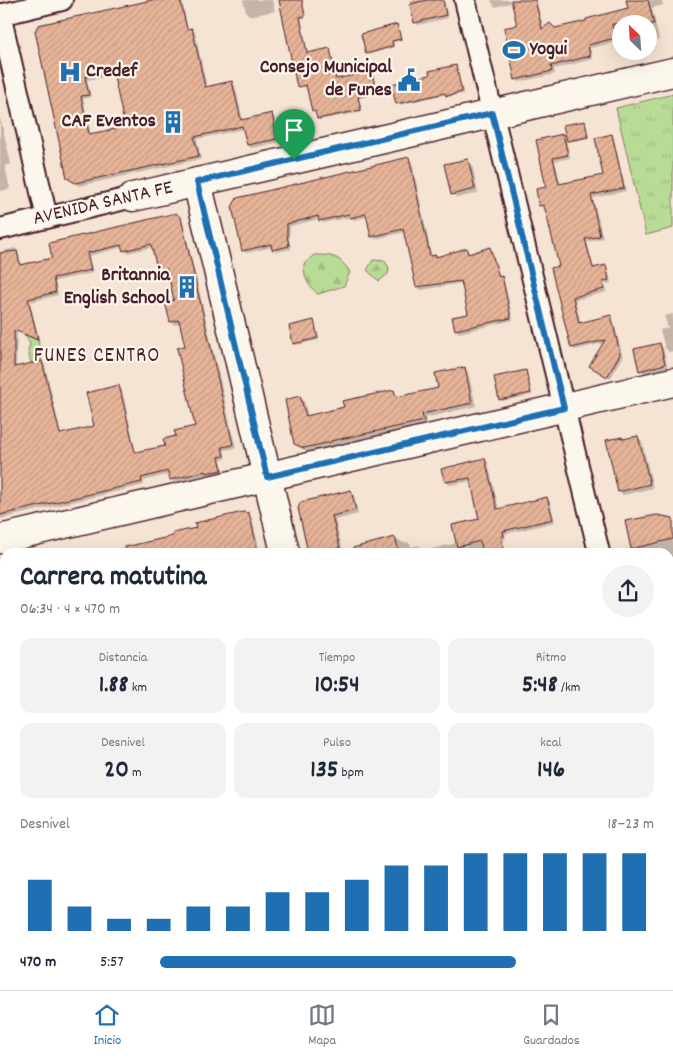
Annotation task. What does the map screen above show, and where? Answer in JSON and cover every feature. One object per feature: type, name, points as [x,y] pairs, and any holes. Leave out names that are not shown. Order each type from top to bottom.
[{"type":"main road","name":"AVENIDA SANTA FE","points":[[133,197],[673,72]]},
{"type":"main road","points":[[197,182],[283,548]]},
{"type":"main road","points":[[0,539],[673,382]]},
{"type":"street","points":[[46,218],[0,15],[62,0]]},
{"type":"street","points":[[465,0],[598,548]]},
{"type":"street","name":"AVENIDA SANTA FE","points":[[0,229],[133,197]]},
{"type":"green space","points":[[673,94],[673,228],[646,235],[616,108]]},
{"type":"green space","points":[[314,255],[331,256],[342,263],[350,272],[344,286],[318,294],[314,291],[307,280],[304,264]]},
{"type":"green space","points":[[373,260],[385,261],[389,268],[388,274],[379,281],[367,270]]},
{"type":"green space","points":[[24,334],[37,335],[42,361],[31,363],[28,351],[30,344]]},
{"type":"building","points":[[152,0],[180,0],[187,29],[192,28],[205,87],[232,81],[241,120],[272,113],[277,139],[247,145],[242,126],[194,137],[199,156],[75,183],[67,178],[35,31],[38,25]],"holes":[[[113,72],[125,127],[89,134],[81,96],[89,95],[85,77]]]},
{"type":"building","points":[[279,0],[302,0],[305,16],[300,17],[307,53],[330,48],[336,79],[372,71],[376,93],[358,97],[361,110],[317,119],[315,111],[312,111],[306,85],[297,87]]},
{"type":"building","points":[[427,0],[443,0],[446,15],[414,23],[410,4]]},
{"type":"building","points":[[511,0],[535,0],[542,29],[550,23],[555,28],[628,8],[626,0],[648,0],[652,15],[612,15],[612,39],[588,45],[590,56],[551,66],[552,71],[515,80],[504,28],[517,25]]},
{"type":"building","points":[[397,24],[401,39],[392,41],[393,46],[366,54],[361,34]]},
{"type":"building","points":[[456,65],[462,92],[446,96],[445,93],[396,104],[391,84],[430,75],[429,71]]},
{"type":"building","points":[[585,121],[588,137],[567,141],[563,125]]},
{"type":"building","points":[[563,134],[568,155],[553,158],[559,184],[603,175],[595,138],[612,134],[624,188],[591,195],[600,236],[585,239],[593,268],[606,265],[609,280],[602,282],[604,289],[573,297],[579,323],[611,315],[620,354],[607,377],[589,366],[605,340],[571,348],[551,268],[559,266],[544,205],[539,206],[536,189],[546,187],[536,140]]},
{"type":"building","points":[[409,157],[430,256],[436,255],[436,257],[467,248],[468,254],[490,247],[499,277],[502,276],[511,318],[455,330],[452,317],[468,314],[461,281],[416,287],[403,229],[371,237],[366,214],[350,218],[349,214],[319,221],[318,216],[287,224],[289,246],[272,250],[271,244],[242,251],[232,207],[237,198]]},
{"type":"building","points":[[468,159],[475,189],[451,195],[444,164]]},
{"type":"building","points":[[176,213],[181,218],[233,445],[222,447],[224,456],[219,457],[222,470],[206,473],[206,471],[170,480],[168,471],[141,478],[142,482],[0,515],[0,253],[17,251],[20,265],[52,258],[49,243]],"holes":[[[151,244],[158,272],[167,269],[174,300],[165,302],[170,322],[179,320],[185,346],[177,348],[195,426],[174,431],[176,436],[163,439],[165,446],[135,452],[119,385],[86,393],[94,426],[60,434],[42,361],[14,367],[14,330],[38,340],[28,299],[56,292],[53,278],[91,270],[87,253],[121,245],[123,251]]]},
{"type":"building","points":[[314,320],[318,338],[293,344],[289,326]]},
{"type":"building","points":[[660,343],[665,364],[639,371],[634,349]]},
{"type":"building","points":[[465,367],[472,403],[422,414],[424,421],[304,448],[294,444],[285,400],[300,396],[306,416],[344,407],[342,401],[394,390],[396,397],[438,388],[435,373]]},
{"type":"building","points":[[526,370],[531,393],[499,400],[494,377]]},
{"type":"building","points":[[638,436],[650,484],[618,492],[606,440]]},
{"type":"building","points":[[485,458],[497,509],[547,497],[553,519],[503,531],[504,536],[501,537],[503,548],[482,548],[480,541],[457,547],[452,525],[479,519],[470,478],[445,482],[441,469]]},
{"type":"building","points":[[351,490],[356,510],[332,516],[340,548],[307,548],[298,508],[301,502]]},
{"type":"building","points":[[243,512],[249,513],[257,548],[125,548],[196,528],[195,523]]},
{"type":"building","points":[[657,515],[673,518],[673,539],[631,548],[625,521]]},
{"type":"building","points":[[395,537],[398,548],[353,548]]},
{"type":"place","name":"Yogui","points":[[514,50]]},
{"type":"place","name":"Credef","points":[[70,72]]},
{"type":"place","name":"Consejo Municipal de Funes","points":[[409,80]]},
{"type":"place","name":"CAF Eventos","points":[[173,122]]},
{"type":"place","name":"Britannia English School","points":[[187,287]]},
{"type":"district","name":"FUNES CENTRO","points":[[97,357]]},
{"type":"route","points":[[492,113],[564,408],[267,477],[197,182],[294,160],[492,113]]}]
